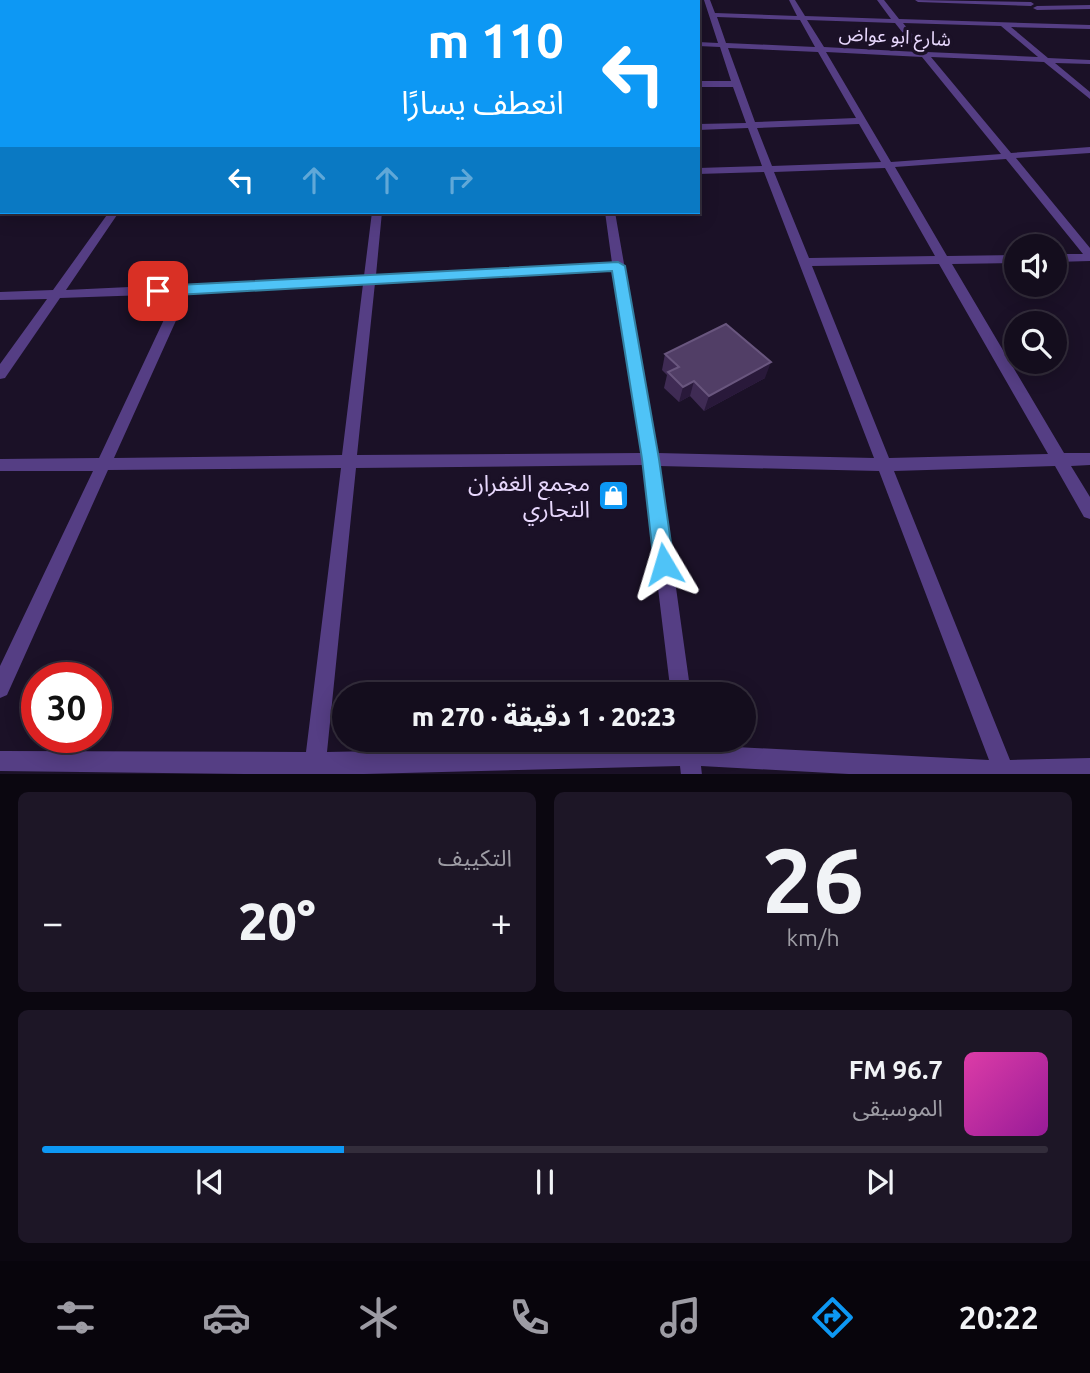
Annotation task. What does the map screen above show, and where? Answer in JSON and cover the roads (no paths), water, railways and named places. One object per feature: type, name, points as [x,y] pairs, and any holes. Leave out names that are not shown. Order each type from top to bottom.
[{"type":"street","points":[[792,0],[1090,513]]},
{"type":"street","points":[[880,0],[1090,256]]},
{"type":"street","points":[[918,0],[1090,7]]},
{"type":"street","points":[[1031,4],[1068,27]]},
{"type":"street","points":[[1004,771],[882,465],[707,7],[801,17],[1090,27]]},
{"type":"street","points":[[1004,25],[1090,96]]},
{"type":"street","name":"شارع ابو عواض","points":[[700,44],[921,52],[1090,62]]},
{"type":"street","points":[[700,84],[736,84]]},
{"type":"street","points":[[700,127],[862,121]]},
{"type":"street","points":[[700,171],[888,165],[1090,150]]},
{"type":"street","points":[[0,374],[113,214]]},
{"type":"street","points":[[315,769],[377,214]]},
{"type":"street","points":[[610,214],[650,459],[679,682]]},
{"type":"street","points":[[1067,257],[1090,256]]},
{"type":"street","points":[[804,262],[1004,259]]},
{"type":"street","points":[[0,296],[184,290],[618,266]]},
{"type":"street","points":[[0,688],[184,290]]},
{"type":"street","points":[[0,465],[650,459],[882,465],[1090,459]]},
{"type":"street","points":[[0,761],[315,769],[689,757],[1004,771],[1090,769]]},
{"type":"place","name":"مجمع الغفران التجاري","points":[[613,495]]}]
